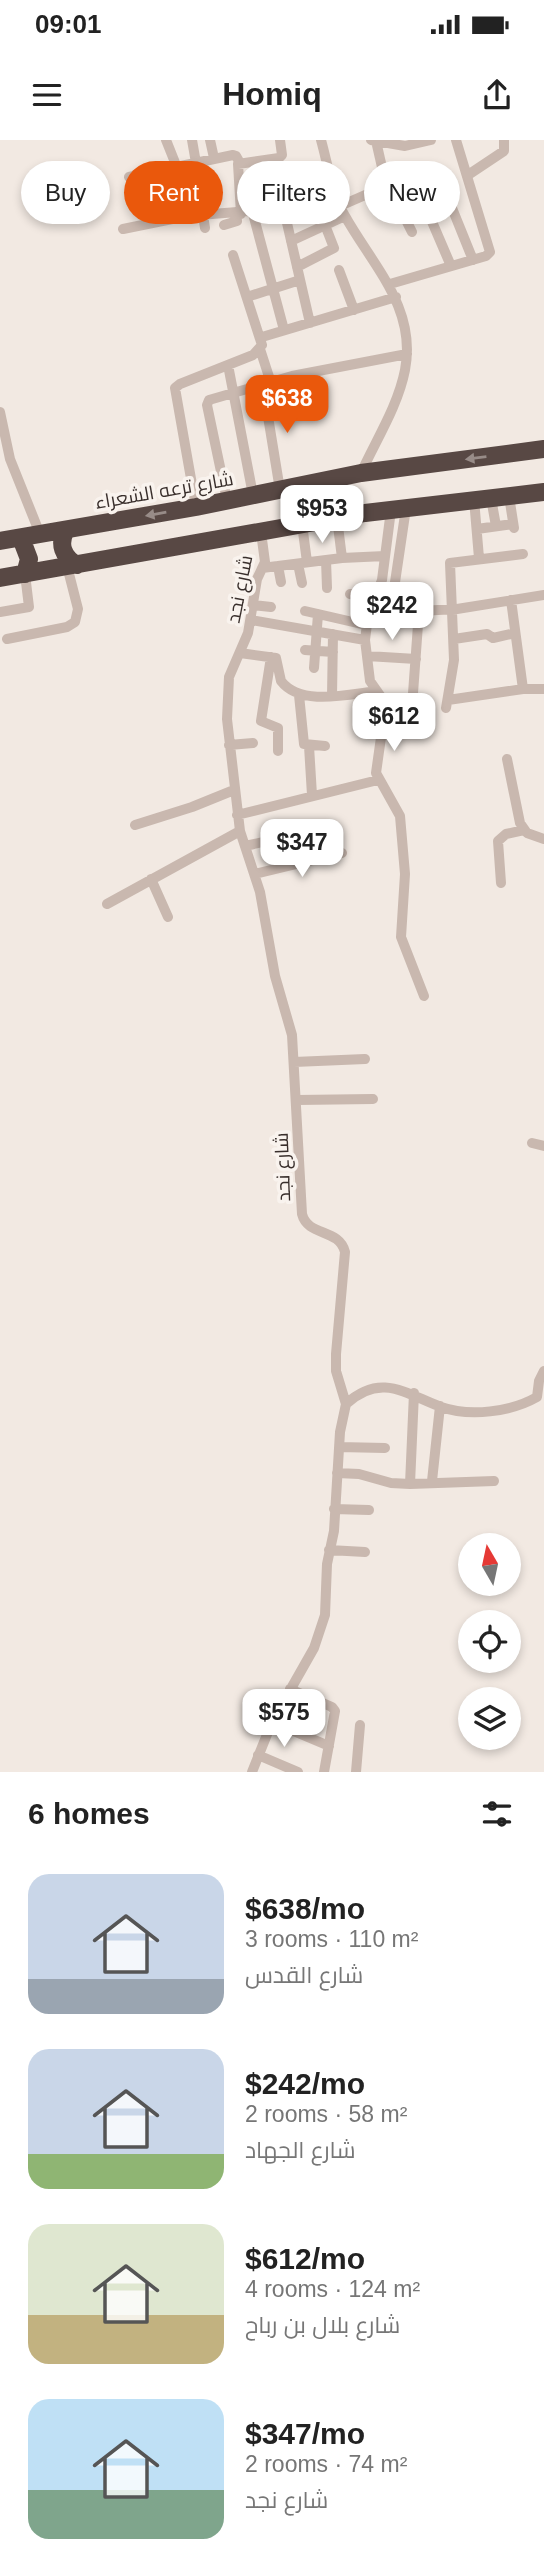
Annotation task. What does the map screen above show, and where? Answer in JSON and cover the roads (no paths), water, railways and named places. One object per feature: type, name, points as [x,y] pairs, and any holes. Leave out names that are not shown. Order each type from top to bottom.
[{"type":"highway","name":"شارع ترعه الشعراء","points":[[0,541],[196,507],[361,473],[544,449]]},
{"type":"highway","points":[[0,579],[337,518],[544,492]]},
{"type":"highway","points":[[66,530],[61,543],[72,565]]},
{"type":"highway","points":[[21,538],[29,559],[25,574]]},
{"type":"street","points":[[166,140],[174,161]]},
{"type":"street","points":[[192,140],[196,161]]},
{"type":"street","points":[[211,140],[214,158]]},
{"type":"street","points":[[256,161],[279,158],[282,155],[280,140]]},
{"type":"street","points":[[321,140],[327,161]]},
{"type":"street","points":[[380,161],[373,141],[405,146],[431,140]]},
{"type":"street","points":[[390,284],[473,260],[488,254],[491,248],[456,140]]},
{"type":"street","points":[[468,175],[504,151],[504,140]]},
{"type":"street","points":[[203,161],[235,155],[239,161]]},
{"type":"street","points":[[224,225],[237,221]]},
{"type":"street","points":[[350,223],[396,297],[405,325],[407,354],[398,392],[361,473]]},
{"type":"street","points":[[122,229],[147,224]]},
{"type":"street","points":[[204,224],[205,228]]},
{"type":"street","points":[[248,224],[273,289],[284,330]]},
{"type":"street","points":[[287,224],[310,323]]},
{"type":"street","points":[[408,224],[412,232]]},
{"type":"street","points":[[433,224],[451,266]]},
{"type":"street","points":[[458,224],[473,260]]},
{"type":"street","points":[[291,241],[325,225],[334,248],[298,267]]},
{"type":"street","points":[[233,255],[262,337],[260,349],[280,489]]},
{"type":"street","points":[[339,270],[354,310]]},
{"type":"street","points":[[247,297],[300,280]]},
{"type":"street","points":[[262,337],[396,297]]},
{"type":"street","points":[[196,507],[176,388],[260,349]]},
{"type":"street","points":[[227,500],[208,401],[292,376],[407,354]]},
{"type":"street","points":[[228,365],[253,495]]},
{"type":"street","points":[[0,412],[10,459],[40,534]]},
{"type":"street","points":[[492,498],[496,526]]},
{"type":"street","points":[[477,529],[514,526],[492,498]]},
{"type":"street","points":[[479,558],[477,529],[492,498]]},
{"type":"street","points":[[398,509],[366,625],[365,640],[370,681],[384,701],[385,723],[376,766],[378,779],[390,795],[400,816],[405,874],[401,937],[424,996]]},
{"type":"street","points":[[398,509],[394,589],[414,603],[419,611],[412,707]]},
{"type":"street","points":[[337,518],[342,558]]},
{"type":"street","points":[[302,524],[302,583]]},
{"type":"street","name":"شارع نجد","points":[[252,1772],[272,1722],[314,1648],[323,1625],[329,1550],[334,1531],[339,1447],[346,1404],[336,1371],[335,1354],[345,1252],[337,1238],[310,1227],[303,1219],[291,1027],[276,981],[255,874],[240,831],[229,745],[227,685],[251,620],[258,575],[265,558],[261,532]]},
{"type":"street","points":[[523,554],[450,564],[454,639],[447,704],[523,689],[544,689]]},
{"type":"street","points":[[262,568],[342,558],[386,556]]},
{"type":"street","points":[[326,560],[327,588]]},
{"type":"street","points":[[6,639],[66,627],[75,622],[78,609],[72,565]]},
{"type":"street","points":[[278,566],[281,582]]},
{"type":"street","points":[[0,612],[29,607],[25,574]]},
{"type":"street","points":[[350,594],[375,598]]},
{"type":"street","points":[[419,611],[544,595]]},
{"type":"street","points":[[511,600],[523,689]]},
{"type":"street","points":[[253,605],[271,607]]},
{"type":"street","points":[[305,611],[366,625]]},
{"type":"street","points":[[314,668],[310,650],[316,631],[317,614]]},
{"type":"street","points":[[251,620],[365,640]]},
{"type":"street","points":[[454,639],[487,634],[494,638],[515,633]]},
{"type":"street","points":[[332,696],[333,634]]},
{"type":"street","points":[[310,650],[333,652]]},
{"type":"street","points":[[240,653],[277,660],[283,684],[299,695],[332,696],[377,691]]},
{"type":"street","points":[[367,656],[416,659]]},
{"type":"street","points":[[271,657],[260,719],[263,723],[278,728],[278,751]]},
{"type":"street","points":[[299,695],[303,743],[309,746],[326,746]]},
{"type":"street","points":[[358,726],[385,723]]},
{"type":"street","points":[[229,745],[253,743]]},
{"type":"street","points":[[309,746],[313,795]]},
{"type":"street","points":[[507,760],[516,813],[524,830]]},
{"type":"street","points":[[237,815],[378,779]]},
{"type":"street","points":[[135,825],[234,790]]},
{"type":"street","points":[[245,846],[326,828]]},
{"type":"street","points":[[501,883],[498,841],[506,834],[524,830],[544,839]]},
{"type":"street","points":[[107,904],[240,831]]},
{"type":"street","points":[[255,874],[342,853]]},
{"type":"street","points":[[151,879],[169,917]]},
{"type":"street","points":[[294,1062],[365,1059]]},
{"type":"street","points":[[297,1100],[373,1099]]},
{"type":"street","points":[[532,1143],[544,1146]]},
{"type":"street","points":[[346,1404],[356,1394],[370,1389],[397,1389],[414,1393],[440,1406],[480,1411],[514,1407],[537,1397],[539,1381],[544,1371]]},
{"type":"street","points":[[410,1484],[414,1393]]},
{"type":"street","points":[[432,1481],[440,1406]]},
{"type":"street","points":[[339,1447],[385,1448]]},
{"type":"street","points":[[337,1474],[359,1474],[391,1483],[410,1484],[432,1481],[494,1482]]},
{"type":"street","points":[[334,1509],[369,1510]]},
{"type":"street","points":[[329,1550],[365,1552]]},
{"type":"street","points":[[290,1689],[334,1708],[336,1715],[324,1772]]},
{"type":"street","points":[[272,1722],[329,1746]]},
{"type":"street","points":[[356,1772],[360,1725]]},
{"type":"street","points":[[258,1755],[297,1772]]}]
